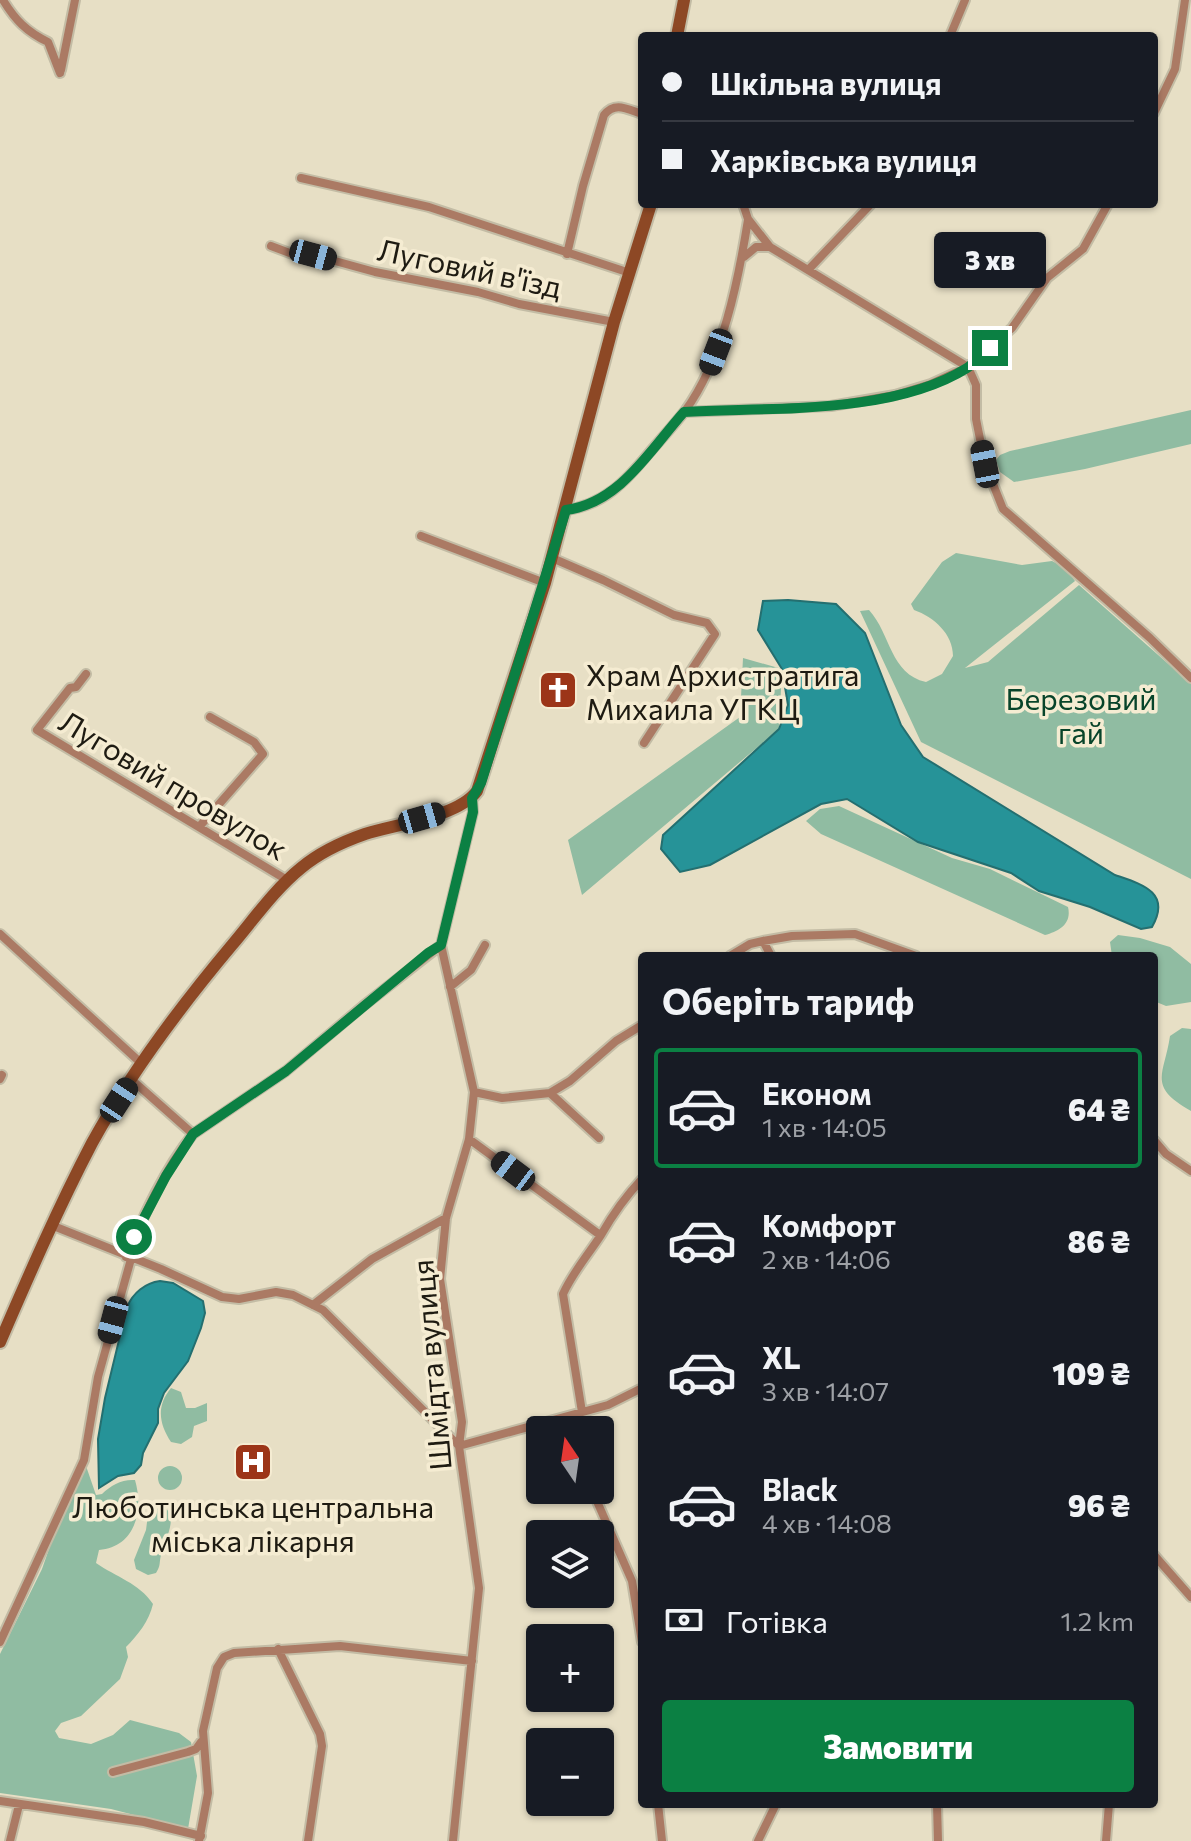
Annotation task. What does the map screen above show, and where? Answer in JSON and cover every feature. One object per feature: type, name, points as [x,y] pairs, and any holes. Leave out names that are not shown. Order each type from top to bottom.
[{"type":"street","points":[[3,0],[13,18],[31,34],[48,42],[60,73],[75,0]]},
{"type":"street","points":[[678,32],[684,0]]},
{"type":"street","points":[[952,32],[965,0]]},
{"type":"street","points":[[1158,105],[1175,69],[1185,0]]},
{"type":"street","points":[[567,254],[604,115],[609,108],[616,106],[638,113]]},
{"type":"street","points":[[301,178],[429,207],[630,273]]},
{"type":"street","points":[[1,1336],[93,1141],[176,1012],[287,880],[318,855],[341,844],[450,810],[472,798],[481,783],[545,583],[614,322],[650,208]]},
{"type":"street","points":[[744,208],[748,219],[770,247],[968,367],[976,385],[976,419],[985,464],[1003,509],[1191,678]]},
{"type":"street","points":[[809,269],[867,208]]},
{"type":"street","points":[[684,412],[831,406],[895,395],[931,384],[968,367],[1012,328],[1047,278],[1083,249],[1106,208]]},
{"type":"street","points":[[566,510],[583,508],[602,500],[629,477],[684,412],[713,360],[741,261],[748,219]]},
{"type":"street","name":"Луговий в'їзд","points":[[271,246],[295,255],[313,255],[375,272],[614,322]]},
{"type":"street","points":[[741,261],[756,247],[770,247]]},
{"type":"street","points":[[421,536],[545,583]]},
{"type":"street","points":[[552,558],[674,615],[707,623],[715,634],[644,743]]},
{"type":"street","name":"Луговий провулок","points":[[86,674],[76,687],[70,688],[37,730],[287,880]]},
{"type":"street","points":[[199,827],[263,754],[254,742],[210,717]]},
{"type":"street","name":"Шмідта вулиця","points":[[453,1841],[479,1588],[459,1446],[462,1422],[440,1279],[446,1218],[469,1139],[474,1092],[441,945],[473,812],[472,798]]},
{"type":"street","points":[[0,934],[142,1064]]},
{"type":"street","points":[[737,952],[750,944],[792,936],[855,934],[905,952]]},
{"type":"street","points":[[763,941],[769,952]]},
{"type":"street","points":[[0,1642],[84,1460],[98,1377],[128,1258],[143,1218],[184,1146],[193,1134],[286,1071],[441,945]]},
{"type":"street","points":[[450,987],[471,970],[485,945]]},
{"type":"street","points":[[474,1092],[502,1098],[550,1093],[570,1081],[616,1041],[638,1030]]},
{"type":"street","points":[[132,1080],[193,1134]]},
{"type":"street","points":[[550,1093],[599,1138]]},
{"type":"street","points":[[469,1139],[600,1235]]},
{"type":"street","points":[[1158,1145],[1191,1171]]},
{"type":"street","points":[[582,1412],[563,1294],[569,1279],[622,1201],[638,1183]]},
{"type":"street","points":[[313,1305],[372,1259],[446,1218]]},
{"type":"street","points":[[51,1225],[222,1297],[239,1299],[276,1292],[293,1295],[323,1310],[459,1446],[526,1428]]},
{"type":"street","points":[[568,1416],[608,1405],[638,1390]]},
{"type":"street","points":[[598,1504],[632,1581],[638,1618]]},
{"type":"street","points":[[1158,1560],[1191,1597]]},
{"type":"street","points":[[632,1581],[638,1580]]},
{"type":"street","points":[[0,1801],[144,1822],[200,1839],[208,1793],[202,1741],[217,1668],[224,1657],[234,1653],[340,1646],[472,1661]]},
{"type":"street","points":[[278,1649],[320,1734],[322,1746],[308,1841]]},
{"type":"street","points":[[113,1772],[188,1752],[196,1749],[202,1741]]},
{"type":"street","points":[[10,1841],[19,1805]]},
{"type":"street","points":[[658,1808],[662,1841]]},
{"type":"street","points":[[758,1841],[773,1808]]},
{"type":"street","points":[[937,1808],[938,1841]]},
{"type":"street","points":[[1106,1841],[1109,1808]]},
{"type":"green space","points":[[1191,410],[1191,444],[1014,482],[1000,472],[996,460],[1010,451]]},
{"type":"green space","name":"Березовий гай","points":[[956,553],[1022,565],[1052,561],[1066,568],[1075,581],[965,668],[988,662],[1079,585],[1191,684],[1191,879],[921,742],[860,611],[869,610],[898,662],[914,678],[926,682],[942,674],[953,656],[950,641],[935,622],[914,610],[911,604],[942,562]]},
{"type":"green space","points":[[743,658],[782,669],[779,729],[582,895],[568,840],[740,717]]},
{"type":"green space","points":[[839,806],[952,858],[990,869],[1068,907],[1066,922],[1045,935],[821,834],[806,821],[820,809]]},
{"type":"green space","points":[[1118,935],[1170,947],[1191,964],[1191,1002],[1166,1006],[1158,1003],[1158,952],[1111,952],[1110,942]]},
{"type":"green space","points":[[1182,1028],[1191,1029],[1191,1111],[1168,1094],[1162,1079],[1170,1036]]},
{"type":"green space","points":[[171,1388],[181,1392],[186,1408],[207,1403],[207,1421],[194,1426],[192,1437],[181,1444],[171,1442],[162,1422],[161,1408]]},
{"type":"green space","points":[[78,1466],[86,1466],[96,1495],[113,1485],[135,1480],[138,1504],[134,1526],[121,1542],[99,1550],[96,1563],[134,1585],[153,1604],[149,1616],[126,1647],[128,1657],[120,1679],[81,1716],[61,1723],[55,1731],[59,1738],[91,1744],[113,1735],[130,1720],[179,1733],[191,1742],[197,1776],[188,1829],[111,1809],[0,1793],[0,1654],[42,1569]]},
{"type":"green space","points":[[170,1466],[178,1470],[182,1478],[178,1486],[170,1490],[162,1486],[158,1478],[162,1470]]},
{"type":"green space","points":[[157,1503],[165,1507],[171,1519],[158,1570],[148,1575],[136,1569],[134,1560],[146,1530],[149,1507]]},
{"type":"water","points":[[763,601],[836,604],[865,633],[901,725],[923,757],[1115,875],[1151,891],[1158,905],[1152,927],[1141,929],[1090,907],[1039,891],[1011,873],[918,842],[847,799],[821,804],[710,865],[680,872],[661,849],[663,835],[779,729],[788,705],[782,669],[758,630]]},
{"type":"water","points":[[160,1281],[173,1283],[203,1301],[205,1313],[201,1328],[188,1361],[164,1393],[158,1409],[158,1423],[143,1453],[141,1465],[134,1473],[118,1476],[99,1488],[98,1439],[127,1307],[140,1290]]},
{"type":"place","name":"Храм Архистратига Михаила УГКЦ","points":[[558,690]]},
{"type":"place","name":"Люботинська центральна міська лікарня","points":[[253,1462]]},
{"type":"route","points":[[134,1237],[166,1176],[193,1134],[286,1071],[441,945],[473,812],[472,798],[481,783],[566,510],[583,508],[602,500],[629,477],[684,412],[831,406],[895,395],[931,384],[968,367],[990,348]]}]
